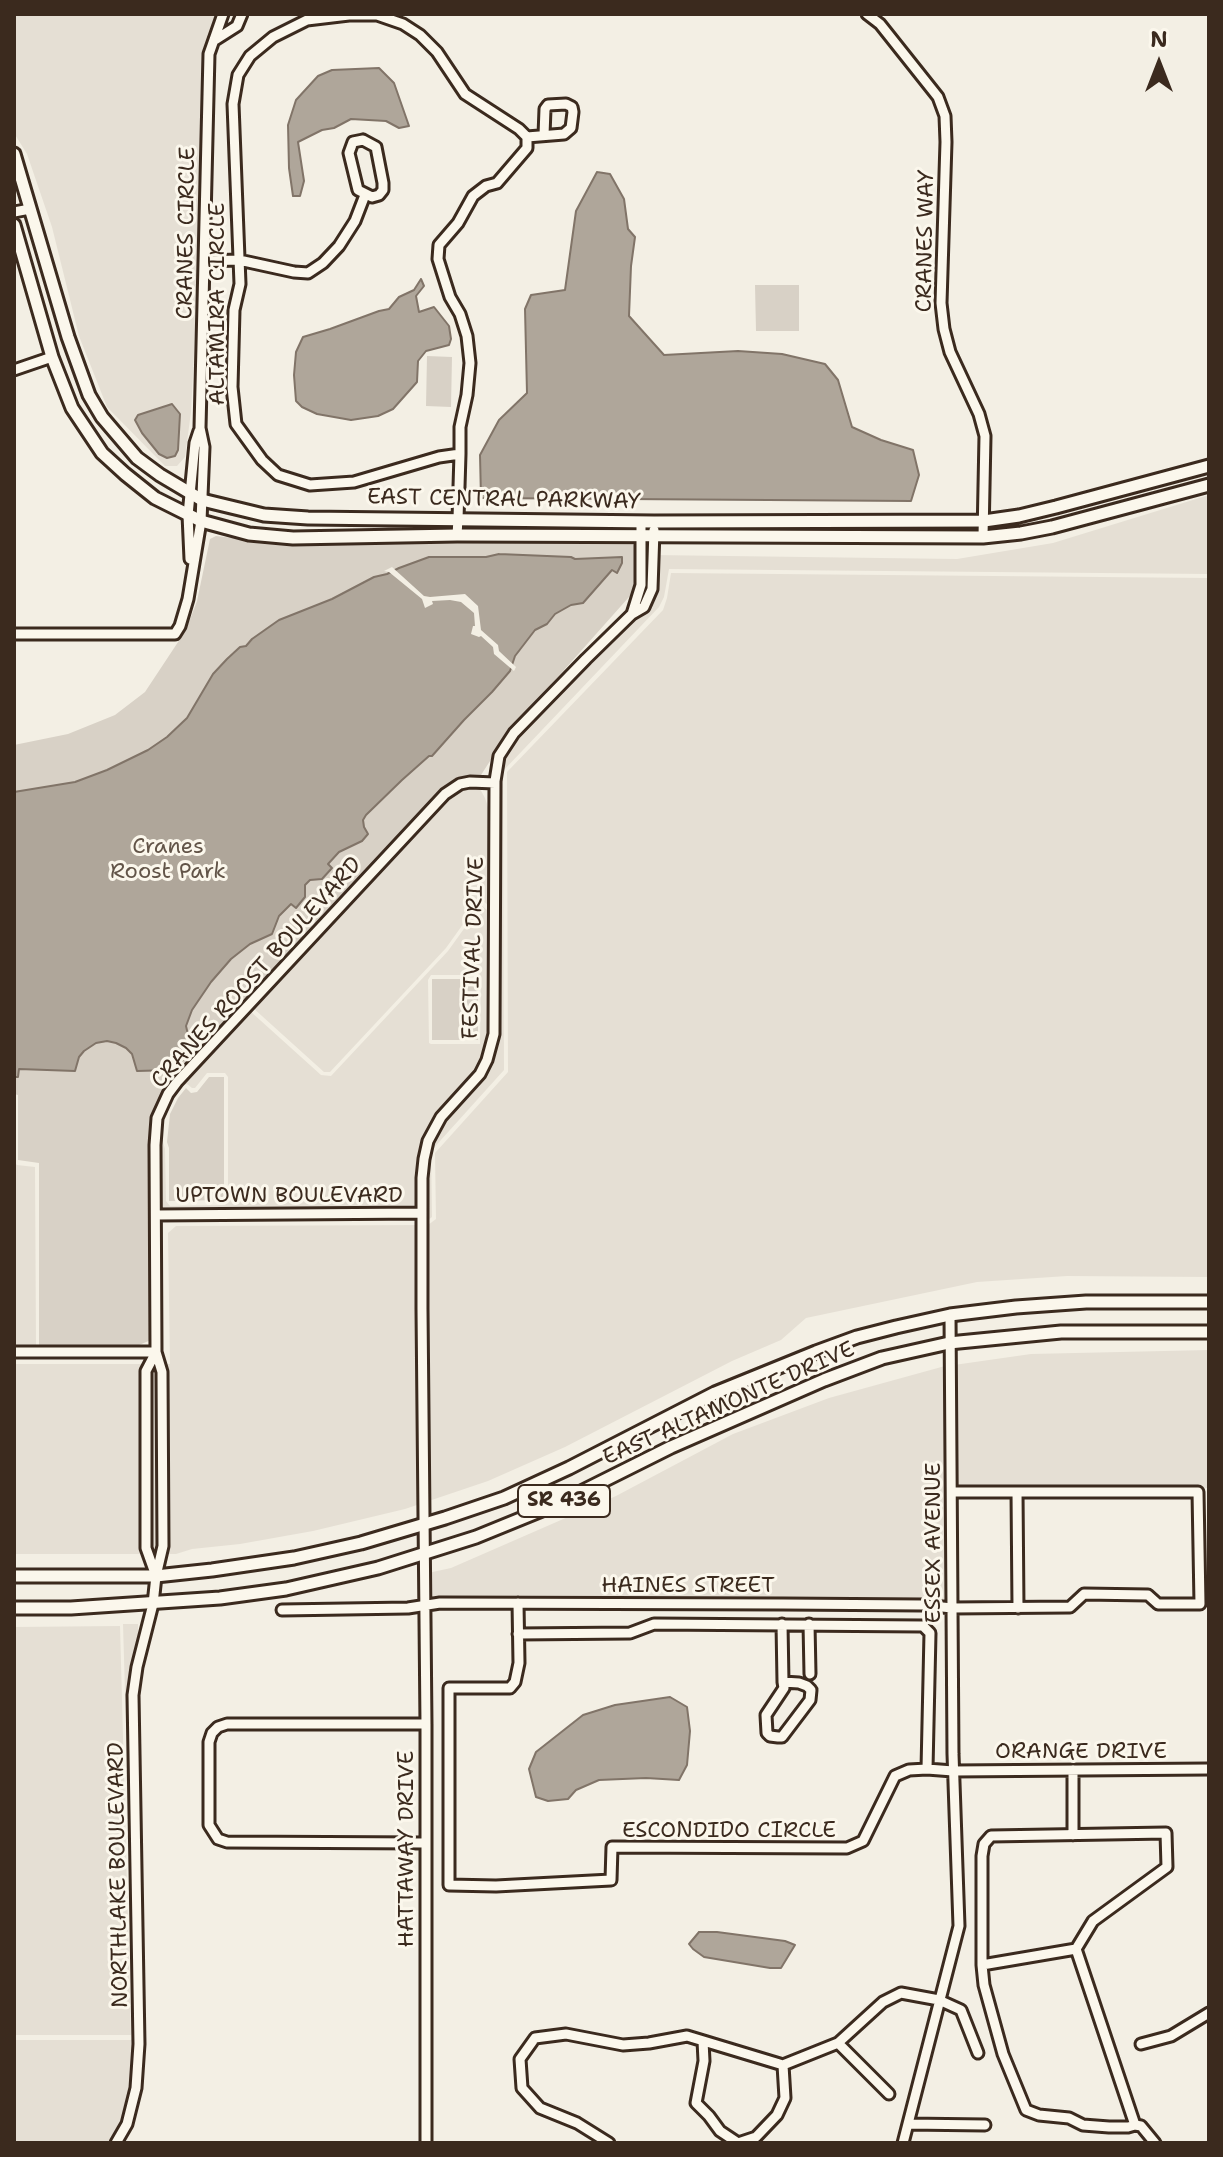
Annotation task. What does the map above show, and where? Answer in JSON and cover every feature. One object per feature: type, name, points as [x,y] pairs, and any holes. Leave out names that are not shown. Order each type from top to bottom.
[{"type":"main road","name":"EAST CENTRAL PARKWAY","points":[[14,154],[68,337],[89,395],[102,417],[137,458],[202,500],[264,515],[647,522],[984,521],[1056,507],[1209,466]]},
{"type":"main road","name":"EAST CENTRAL PARKWAY","points":[[14,225],[52,357],[72,408],[102,453],[155,498],[201,521],[249,534],[293,538],[457,535],[983,537],[1052,527],[1209,485]]},
{"type":"main road","name":"EAST ALTAMONTE DRIVE","points":[[14,1576],[156,1576],[294,1558],[361,1543],[504,1498],[715,1393],[857,1337],[950,1315],[1016,1307],[1086,1302],[1209,1302]]},
{"type":"main road","name":"SR 436","points":[[949,1343],[1061,1332],[1209,1332]]},
{"type":"main road","name":"EAST ALTAMONTE DRIVE","points":[[14,1608],[71,1608],[220,1598],[286,1589],[378,1568],[476,1537],[557,1504],[671,1447],[837,1375],[882,1358],[949,1343]]},
{"type":"street","name":"CRANES CIRCLE","points":[[190,578],[201,521],[204,447],[200,428],[209,54],[223,14]]},
{"type":"street","points":[[215,40],[237,26],[242,14]]},
{"type":"street","name":"CRANES WAY","points":[[867,14],[880,24],[938,97],[945,116],[941,303],[950,352],[979,414],[985,436],[983,537]]},
{"type":"street","name":"ALTAMIRA CIRCLE","points":[[460,454],[412,464],[354,482],[310,485],[278,475],[262,460],[236,424],[232,387],[234,310],[240,284],[233,104],[238,75],[250,56],[273,37],[307,20],[377,15],[403,24],[420,35],[437,52],[465,94],[527,137]]},
{"type":"street","points":[[457,535],[460,427],[470,363],[467,336],[438,259],[439,245],[458,223],[473,196],[486,186],[497,183],[527,148],[527,137],[544,135]]},
{"type":"street","points":[[363,140],[376,147],[383,183],[379,195],[365,195],[358,190],[349,153],[353,142],[363,140]]},
{"type":"street","points":[[204,261],[239,260],[308,273],[339,246],[355,221],[365,195]]},
{"type":"street","points":[[14,212],[30,209]]},
{"type":"street","points":[[14,370],[52,357]]},
{"type":"street","name":"CRANES CIRCLE","points":[[190,578],[188,515],[195,443],[200,428]]},
{"type":"street","name":"FESTIVAL DRIVE","points":[[424,1554],[422,1178],[428,1141],[441,1117],[480,1074],[494,1034],[495,783],[499,756],[514,733],[632,614],[641,585],[647,522]]},
{"type":"street","points":[[14,634],[175,634],[188,599],[190,578]]},
{"type":"street","name":"CRANES ROOST BOULEVARD","points":[[153,1604],[163,1546],[162,1372],[156,1352],[157,1118],[177,1082],[445,794],[460,784],[495,783]]},
{"type":"street","name":"UPTOWN BOULEVARD","points":[[156,1215],[422,1213]]},
{"type":"street","name":"ESSEX AVENUE","points":[[903,2143],[959,1926],[953,1771],[950,1315]]},
{"type":"street","points":[[14,1352],[156,1352]]},
{"type":"street","name":"CRANES ROOST BOULEVARD","points":[[156,1352],[146,1371],[146,1548],[156,1576]]},
{"type":"street","points":[[952,1492],[1017,1492],[1018,1608]]},
{"type":"street","name":"HAINES STREET","points":[[282,1610],[408,1608],[440,1603],[1070,1607],[1084,1594],[1148,1595],[1158,1604],[1200,1604],[1198,1492],[1017,1492]]},
{"type":"street","name":"HATTAWAY DRIVE","points":[[424,1554],[426,2143]]},
{"type":"street","name":"ESCONDIDO CIRCLE","points":[[518,1603],[519,1663],[515,1682],[510,1688],[449,1688],[449,1885],[496,1886],[611,1880],[612,1847],[847,1848],[863,1841],[895,1776],[909,1770],[953,1771]]},
{"type":"street","name":"NORTHLAKE BOULEVARD","points":[[116,2143],[127,2124],[136,2088],[139,2057],[133,1695],[153,1604]]},
{"type":"street","points":[[518,1634],[630,1633],[654,1624],[923,1626],[930,1633],[927,1769]]},
{"type":"street","points":[[782,1624],[782,1693],[766,1715],[770,1736],[782,1737],[810,1700],[811,1690],[807,1686],[783,1682]]},
{"type":"street","points":[[809,1624],[810,1674]]},
{"type":"street","points":[[425,1843],[227,1842],[218,1839],[209,1825],[209,1742],[218,1727],[227,1724],[426,1724]]},
{"type":"street","name":"ORANGE DRIVE","points":[[953,1771],[1209,1769]]},
{"type":"street","points":[[1073,1770],[1073,1835]]},
{"type":"street","points":[[982,1965],[1076,1949],[1093,1921],[1167,1867],[1166,1833],[991,1836],[984,1844],[982,1856],[982,1965],[984,1985],[1003,2054],[1026,2110],[1039,2115],[1069,2118],[1083,2125],[1141,2126],[1155,2143]]},
{"type":"street","points":[[1076,1949],[1135,2125]]},
{"type":"street","points":[[602,2141],[577,2123],[540,2108],[522,2088],[520,2059],[535,2038],[566,2034],[623,2045],[687,2036],[783,2065],[838,2043],[883,2002],[901,1993],[939,2000],[961,2010],[978,2053]]},
{"type":"street","points":[[1141,2044],[1171,2036],[1209,2013]]},
{"type":"street","points":[[703,2041],[704,2061],[696,2103],[720,2131],[738,2143],[756,2137],[777,2115],[785,2098],[783,2065]]},
{"type":"street","points":[[838,2043],[889,2094]]},
{"type":"street","points":[[908,2124],[985,2125]]},
{"type":"shaded area","points":[[14,14],[215,14],[205,53],[191,412],[185,457],[177,466],[165,466],[107,407],[79,336],[52,227],[27,154],[14,133]]},
{"type":"shaded area","points":[[379,68],[394,83],[409,126],[399,128],[386,121],[351,119],[298,142],[304,181],[300,196],[293,196],[288,125],[296,100],[318,76],[332,70]]},
{"type":"shaded area","points":[[597,172],[610,174],[624,199],[628,229],[635,237],[629,316],[664,355],[738,351],[782,354],[825,364],[838,380],[852,427],[913,450],[919,475],[911,501],[481,498],[480,455],[499,420],[527,393],[525,309],[531,295],[565,290],[576,211]]},
{"type":"shaded area","points":[[421,279],[424,286],[416,296],[419,312],[434,307],[449,326],[451,339],[449,345],[426,351],[418,361],[417,382],[393,409],[378,416],[351,420],[317,414],[302,407],[296,401],[294,375],[296,352],[303,337],[389,309],[399,297],[414,290]]},
{"type":"shaded area","points":[[172,404],[180,414],[178,450],[175,456],[167,458],[159,454],[135,420],[138,415]]},
{"type":"shaded area","points":[[1209,495],[1209,574],[669,569],[659,607],[503,771],[504,1070],[431,1151],[432,1217],[427,1221],[427,1179],[432,1143],[445,1120],[486,1074],[498,1035],[500,783],[503,758],[518,737],[639,612],[649,593],[652,555],[957,559],[1053,543]]},
{"type":"shaded area","name":"Cranes Roost Park","points":[[499,554],[575,559],[622,557],[622,563],[617,573],[612,570],[583,603],[571,605],[555,614],[547,624],[535,630],[515,656],[510,671],[492,692],[432,756],[366,815],[363,820],[368,834],[362,841],[339,852],[328,864],[332,868],[322,879],[310,880],[305,885],[305,897],[296,908],[291,904],[279,916],[272,934],[250,944],[231,959],[192,1010],[186,1026],[194,1048],[173,1070],[137,1071],[132,1054],[126,1048],[107,1041],[96,1043],[84,1051],[75,1071],[19,1069],[18,1077],[14,1077],[14,792],[75,782],[148,750],[187,718],[213,674],[227,659],[279,620],[332,599],[374,577],[429,557],[486,557]]},
{"type":"shaded area","points":[[671,573],[1209,578],[1209,1277],[1067,1276],[977,1282],[806,1318],[781,1340],[732,1361],[565,1447],[488,1481],[405,1509],[313,1531],[176,1554],[14,1554],[14,1364],[170,1364],[168,1233],[176,1226],[428,1225],[436,1219],[435,1153],[508,1072],[507,772],[663,610]]},
{"type":"shaded area","points":[[467,787],[480,789],[488,807],[489,906],[481,899],[446,948],[330,1072],[324,1072],[252,1007],[399,850],[458,790]]},
{"type":"shaded area","points":[[481,905],[491,910],[489,1033],[483,1058],[477,1071],[438,1113],[424,1136],[417,1178],[417,1208],[161,1210],[160,1131],[165,1109],[180,1086],[250,1011],[321,1075],[331,1076],[448,951]],"holes":[[[431,975],[481,977],[480,1044],[429,1043],[428,980]],[[207,1073],[225,1073],[228,1077],[228,1200],[225,1205],[170,1206],[166,1201],[163,1142],[166,1113],[174,1096],[184,1085],[195,1088]]]},
{"type":"shaded area","points":[[14,1162],[35,1167],[36,1347],[14,1347]]},
{"type":"shaded area","points":[[1209,1350],[1209,1488],[956,1487],[954,1365],[1031,1354]]},
{"type":"shaded area","points":[[945,1366],[947,1602],[429,1599],[428,1573],[451,1568],[616,1496],[733,1434],[829,1398]]},
{"type":"shaded area","points":[[123,1624],[138,1624],[138,1644],[129,1695],[135,2022]]},
{"type":"shaded area","points":[[120,1626],[131,2035],[14,2035],[14,1627]]},
{"type":"shaded area","points":[[670,1697],[687,1707],[690,1731],[687,1765],[679,1780],[599,1780],[576,1790],[568,1799],[548,1801],[536,1797],[529,1769],[536,1752],[583,1715],[615,1705]]},
{"type":"shaded area","points":[[699,1932],[785,1941],[795,1945],[781,1968],[770,1968],[704,1957],[689,1944]]},
{"type":"shaded area","points":[[135,2035],[132,2087],[122,2121],[111,2143],[14,2143],[14,2040],[131,2040]]},
{"type":"green space","points":[[755,285],[799,285],[799,331],[756,331]]},
{"type":"green space","points":[[427,356],[452,357],[451,407],[426,406]]},
{"type":"green space","name":"Cranes Roost Park","points":[[216,536],[267,542],[632,543],[640,553],[637,588],[508,733],[481,775],[463,777],[443,787],[163,1092],[151,1132],[151,1340],[139,1345],[39,1345],[39,1163],[18,1160],[18,1095],[14,1094],[14,745],[68,734],[115,715],[145,692],[186,630],[197,601],[210,539]]},
{"type":"green space","points":[[432,979],[478,979],[478,1040],[432,1040]]},
{"type":"green space","points":[[209,1077],[224,1077],[224,1200],[169,1201],[167,1142],[170,1114],[186,1088],[191,1093],[197,1092]]},
{"type":"pier","points":[[392,567],[424,596],[465,594],[478,606],[481,630],[516,667],[514,671],[494,654],[493,647],[481,636],[471,634],[475,626],[474,613],[461,602],[450,600],[432,601],[433,604],[425,608],[422,599],[384,571]]}]
